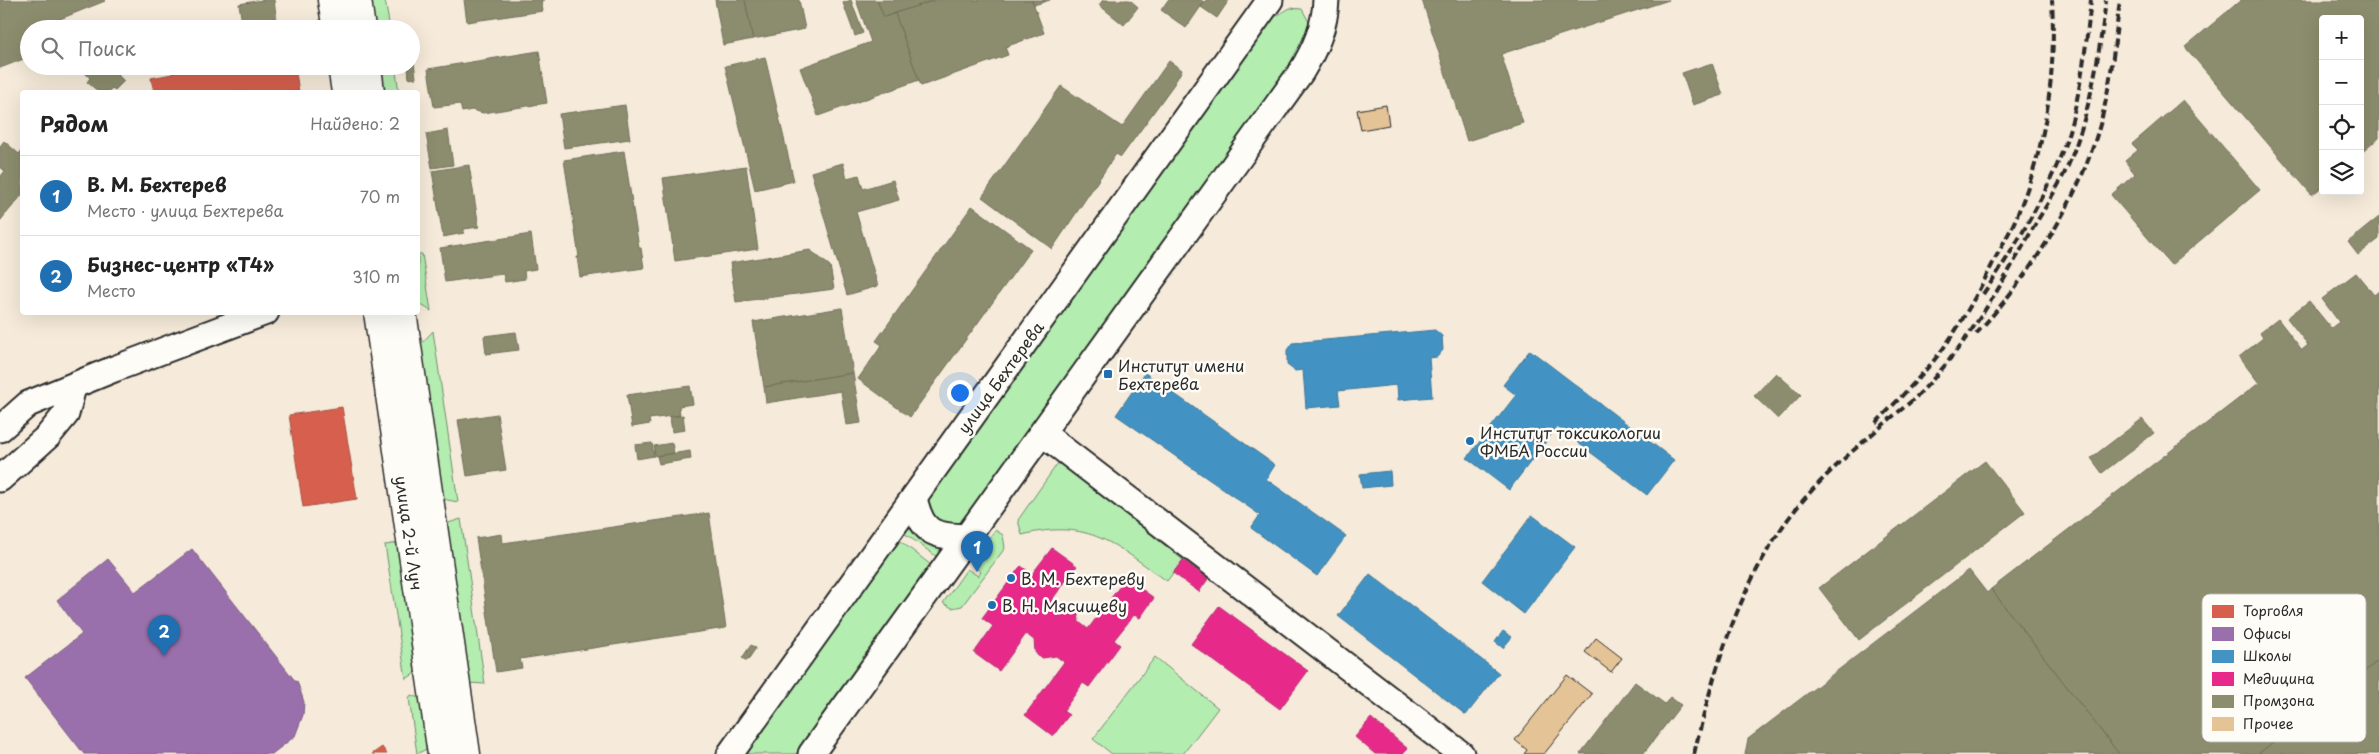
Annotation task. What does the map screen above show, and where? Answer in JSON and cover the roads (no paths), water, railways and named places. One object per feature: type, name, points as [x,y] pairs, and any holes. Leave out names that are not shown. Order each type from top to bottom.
[{"type":"main road","points":[[332,0],[335,20]]},
{"type":"main road","points":[[357,0],[360,20]]},
{"type":"main road","points":[[343,75],[346,90]]},
{"type":"main road","points":[[367,75],[370,90]]},
{"type":"main road","name":"улица 2-й Луч","points":[[378,315],[442,754]]},
{"type":"main road","name":"улица 2-й Луч","points":[[402,315],[466,754]]},
{"type":"street","points":[[811,754],[1301,72],[1315,49],[1325,12],[1321,14],[1311,0]]},
{"type":"street","name":"улица Бехтерева","points":[[730,754],[1271,1]]},
{"type":"street","points":[[0,429],[28,404],[114,369],[258,315]]},
{"type":"street","points":[[0,478],[48,436],[66,414],[73,387]]},
{"type":"street","points":[[1042,432],[1461,754]]},
{"type":"street","points":[[914,498],[918,516],[931,532],[941,536],[967,537]]},
{"type":"railway","points":[[1876,423],[1924,372],[1948,342],[1964,317],[2017,215],[2037,158],[2048,106],[2051,80],[2052,0]]},
{"type":"railway","points":[[1983,294],[2004,263],[2032,215],[2065,145],[2080,84],[2091,0]]},
{"type":"railway","points":[[1694,754],[1709,695],[1727,637],[1751,582],[1781,529],[1816,486],[1855,449],[1918,395],[1955,353],[1996,293],[2059,184],[2075,148],[2088,106],[2097,64],[2106,0]]},
{"type":"railway","points":[[1976,334],[2017,285],[2036,258],[2069,203],[2083,173],[2094,143],[2106,99],[2120,0]]},
{"type":"place","name":"Институт имени Бехтерева","points":[[1108,374]]},
{"type":"place","name":"Институт токсикологии ФМБА России","points":[[1470,441]]},
{"type":"place","name":"В. М. Бехтерев","points":[[977,572]]},
{"type":"place","name":"В. М. Бехтереву","points":[[1011,578]]},
{"type":"place","name":"В. Н. Мясищеву","points":[[992,605]]},
{"type":"place","name":"Бизнес-центр «Т4»","points":[[164,656]]}]
